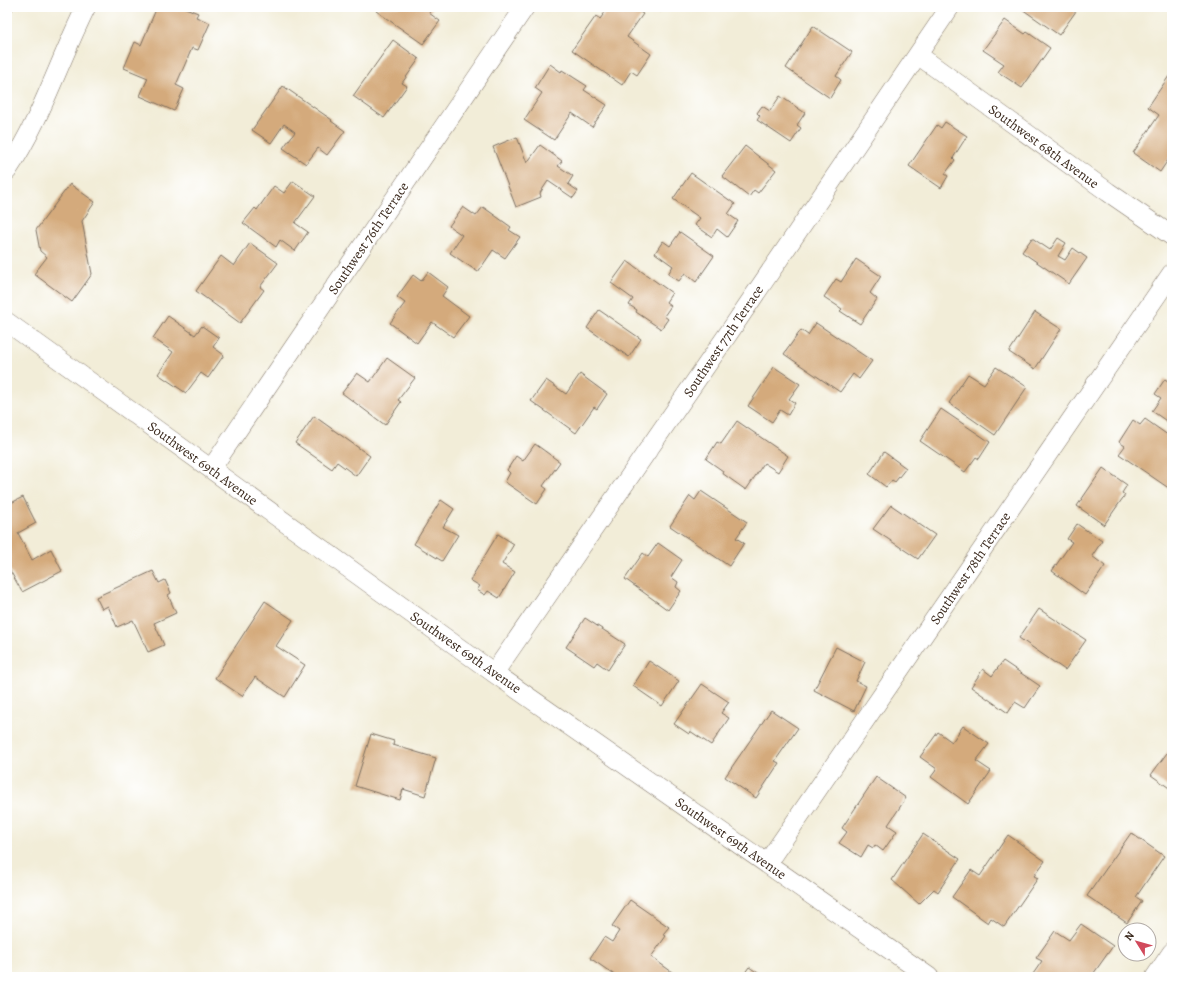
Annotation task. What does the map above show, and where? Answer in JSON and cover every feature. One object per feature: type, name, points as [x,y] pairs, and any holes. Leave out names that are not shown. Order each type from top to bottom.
[{"type":"street","points":[[7,171],[28,136],[86,7]]},
{"type":"street","name":"Southwest 76th Terrace","points":[[211,469],[525,7]]},
{"type":"street","name":"Southwest 77th Terrace","points":[[494,673],[728,334],[950,7]]},
{"type":"street","name":"Southwest 68th Avenue","points":[[918,55],[1108,192],[1172,236]]},
{"type":"street","name":"Southwest 78th Terrace","points":[[767,863],[1172,273]]},
{"type":"street","name":"Southwest 69th Avenue","points":[[7,322],[494,673],[930,977]]},
{"type":"street","points":[[1155,977],[1172,952]]},
{"type":"building","points":[[7,7],[14,7],[7,18]]},
{"type":"building","points":[[157,7],[183,7],[198,13],[196,17],[210,23],[198,50],[192,48],[176,85],[184,89],[174,111],[140,96],[148,78],[124,68],[135,42],[141,45]]},
{"type":"building","points":[[379,7],[433,7],[429,13],[440,21],[423,44],[376,11]]},
{"type":"building","points":[[609,7],[632,7],[643,14],[627,37],[651,54],[637,75],[631,71],[622,85],[572,50],[596,16],[600,19]]},
{"type":"building","points":[[654,7],[665,7],[661,12]]},
{"type":"building","points":[[1023,7],[1079,7],[1059,35],[1022,9]]},
{"type":"building","points":[[1005,20],[1025,34],[1027,32],[1050,48],[1022,88],[998,72],[1004,64],[983,50]]},
{"type":"building","points":[[813,26],[852,52],[836,76],[841,80],[830,98],[786,68]]},
{"type":"building","points":[[393,40],[419,59],[402,83],[407,86],[384,118],[353,96]]},
{"type":"building","points":[[550,64],[561,72],[562,70],[587,86],[584,90],[607,105],[592,127],[572,113],[554,140],[524,120],[542,93],[535,88]]},
{"type":"building","points":[[1169,76],[1172,79],[1172,154],[1160,172],[1133,153],[1159,115],[1148,107]]},
{"type":"building","points":[[283,86],[332,120],[331,121],[345,131],[327,155],[318,148],[306,164],[283,148],[295,132],[284,124],[271,143],[252,130]]},
{"type":"building","points":[[780,96],[805,113],[797,125],[801,128],[791,143],[757,120],[760,116],[757,113],[762,106],[770,111]]},
{"type":"building","points":[[945,122],[967,136],[953,158],[955,160],[945,174],[948,176],[941,188],[909,166],[937,125],[941,128]]},
{"type":"building","points":[[517,137],[527,163],[540,145],[562,161],[558,166],[573,176],[568,184],[578,191],[573,198],[548,181],[540,193],[541,197],[516,207],[493,147]]},
{"type":"building","points":[[745,146],[776,170],[758,193],[754,190],[749,197],[722,176]]},
{"type":"building","points":[[691,173],[735,204],[728,214],[738,221],[727,237],[717,229],[712,237],[695,225],[700,218],[673,199]]},
{"type":"building","points":[[293,181],[315,196],[295,223],[308,232],[295,251],[280,240],[276,247],[243,223],[255,208],[257,210],[274,186],[284,193]]},
{"type":"building","points":[[70,184],[95,202],[82,221],[92,274],[72,302],[34,274],[47,257],[40,251],[36,230]]},
{"type":"building","points":[[463,207],[476,216],[483,207],[511,227],[509,230],[520,237],[505,258],[493,250],[478,272],[450,253],[462,235],[449,226]]},
{"type":"building","points":[[680,232],[714,256],[696,282],[685,273],[679,281],[668,274],[673,266],[655,253],[663,241],[670,246]]},
{"type":"building","points":[[1032,238],[1050,250],[1058,238],[1066,243],[1058,256],[1065,260],[1073,248],[1087,258],[1069,284],[1022,252]]},
{"type":"building","points":[[250,243],[278,263],[260,287],[264,290],[240,323],[196,291],[221,256],[234,266]]},
{"type":"building","points":[[856,259],[881,276],[870,293],[877,299],[860,324],[840,311],[842,309],[824,297],[836,279],[841,282]]},
{"type":"building","points":[[627,261],[672,293],[666,302],[671,306],[664,316],[668,319],[661,329],[636,312],[637,310],[629,305],[633,299],[611,283]]},
{"type":"building","points":[[428,272],[448,287],[442,296],[469,316],[453,337],[432,322],[417,343],[390,323],[405,303],[397,297],[413,275],[421,281]]},
{"type":"building","points":[[599,310],[641,339],[629,357],[587,328]]},
{"type":"building","points":[[1035,312],[1061,329],[1035,369],[1009,352]]},
{"type":"building","points":[[168,316],[195,335],[202,326],[219,338],[213,347],[224,355],[208,378],[201,373],[186,393],[158,374],[173,352],[153,338]]},
{"type":"building","points":[[816,323],[872,361],[859,379],[853,374],[840,392],[784,354],[801,330],[808,335]]},
{"type":"building","points":[[387,358],[415,378],[398,400],[401,402],[385,425],[342,393],[357,373],[370,382]]},
{"type":"building","points":[[774,367],[800,384],[789,399],[795,403],[788,415],[780,410],[772,422],[748,406]]},
{"type":"building","points":[[996,367],[1027,387],[995,435],[949,403],[968,374],[984,384]]},
{"type":"building","points":[[580,374],[607,394],[597,409],[594,407],[576,433],[531,401],[546,380],[566,394]]},
{"type":"building","points":[[1165,379],[1172,384],[1172,425],[1152,411],[1161,398],[1155,394]]},
{"type":"building","points":[[941,409],[990,442],[979,459],[976,457],[965,472],[920,441]]},
{"type":"building","points":[[314,416],[370,456],[356,476],[337,462],[332,469],[295,443]]},
{"type":"building","points":[[1145,419],[1172,438],[1172,485],[1170,489],[1119,454],[1125,446],[1119,442],[1133,420],[1140,425]]},
{"type":"building","points":[[737,421],[788,456],[778,472],[764,463],[746,490],[722,473],[723,471],[706,459],[717,442],[721,444]]},
{"type":"building","points":[[535,444],[560,462],[543,486],[547,489],[537,504],[505,482],[510,473],[507,470],[516,456],[523,461]]},
{"type":"building","points":[[884,452],[906,468],[895,482],[892,480],[886,487],[869,474]]},
{"type":"building","points":[[1103,468],[1127,485],[1122,493],[1125,495],[1104,525],[1077,506]]},
{"type":"building","points":[[701,491],[747,522],[736,538],[744,543],[729,566],[670,526],[690,496],[695,500]]},
{"type":"building","points":[[23,497],[36,523],[18,533],[32,560],[51,549],[62,571],[22,592],[7,565],[7,505]]},
{"type":"building","points":[[441,500],[454,509],[443,527],[458,535],[442,561],[414,544]]},
{"type":"building","points":[[891,505],[935,535],[918,559],[873,529]]},
{"type":"building","points":[[1077,524],[1102,541],[1092,556],[1105,566],[1085,595],[1052,571],[1072,542],[1067,539]]},
{"type":"building","points":[[498,534],[514,544],[502,564],[515,572],[499,598],[488,591],[485,595],[477,590],[480,586],[470,580]]},
{"type":"building","points":[[658,543],[682,560],[671,577],[678,582],[676,587],[681,591],[668,610],[625,579],[643,553],[648,557]]},
{"type":"building","points":[[153,571],[159,583],[165,580],[171,593],[168,595],[176,613],[154,623],[164,645],[148,652],[133,620],[117,627],[108,606],[102,609],[96,597]]},
{"type":"building","points":[[265,601],[293,620],[276,646],[305,665],[285,697],[255,677],[242,696],[215,678]]},
{"type":"building","points":[[1039,609],[1086,640],[1065,670],[1019,638]]},
{"type":"building","points":[[585,618],[625,644],[608,670],[597,662],[594,666],[566,647]]},
{"type":"building","points":[[836,647],[865,662],[856,681],[866,686],[854,711],[814,690]]},
{"type":"building","points":[[649,661],[679,681],[662,706],[633,686]]},
{"type":"building","points":[[1003,661],[1040,686],[1025,708],[1015,702],[1008,713],[971,687],[983,669],[992,676]]},
{"type":"building","points":[[702,684],[729,702],[721,713],[729,718],[711,745],[690,731],[689,734],[674,724]]},
{"type":"building","points":[[771,710],[798,728],[775,761],[779,763],[756,798],[725,777]]},
{"type":"building","points":[[963,726],[989,744],[976,761],[991,771],[968,804],[931,777],[937,769],[920,757],[938,732],[952,742]]},
{"type":"building","points":[[371,734],[394,741],[393,745],[436,758],[425,796],[403,789],[400,800],[355,786]]},
{"type":"building","points":[[1172,746],[1172,790],[1151,775]]},
{"type":"building","points":[[876,777],[906,798],[888,825],[897,831],[883,851],[875,845],[873,848],[868,845],[861,857],[839,843],[847,832],[842,828]]},
{"type":"building","points":[[1131,833],[1164,856],[1136,897],[1142,901],[1128,922],[1087,896]]},
{"type":"building","points":[[923,834],[960,859],[938,892],[934,889],[919,904],[892,880]]},
{"type":"building","points":[[1008,835],[1045,861],[1034,876],[1038,878],[1004,927],[991,918],[988,923],[952,897],[971,870],[980,876]]},
{"type":"building","points":[[630,900],[669,927],[663,934],[666,936],[651,957],[679,977],[615,977],[616,976],[590,958],[604,937],[612,942],[619,931],[612,926]]},
{"type":"building","points":[[1081,924],[1113,946],[1091,977],[1038,977],[1033,974],[1042,961],[1036,958],[1055,931],[1069,940]]},
{"type":"building","points":[[749,967],[761,975],[760,977],[742,977]]}]
